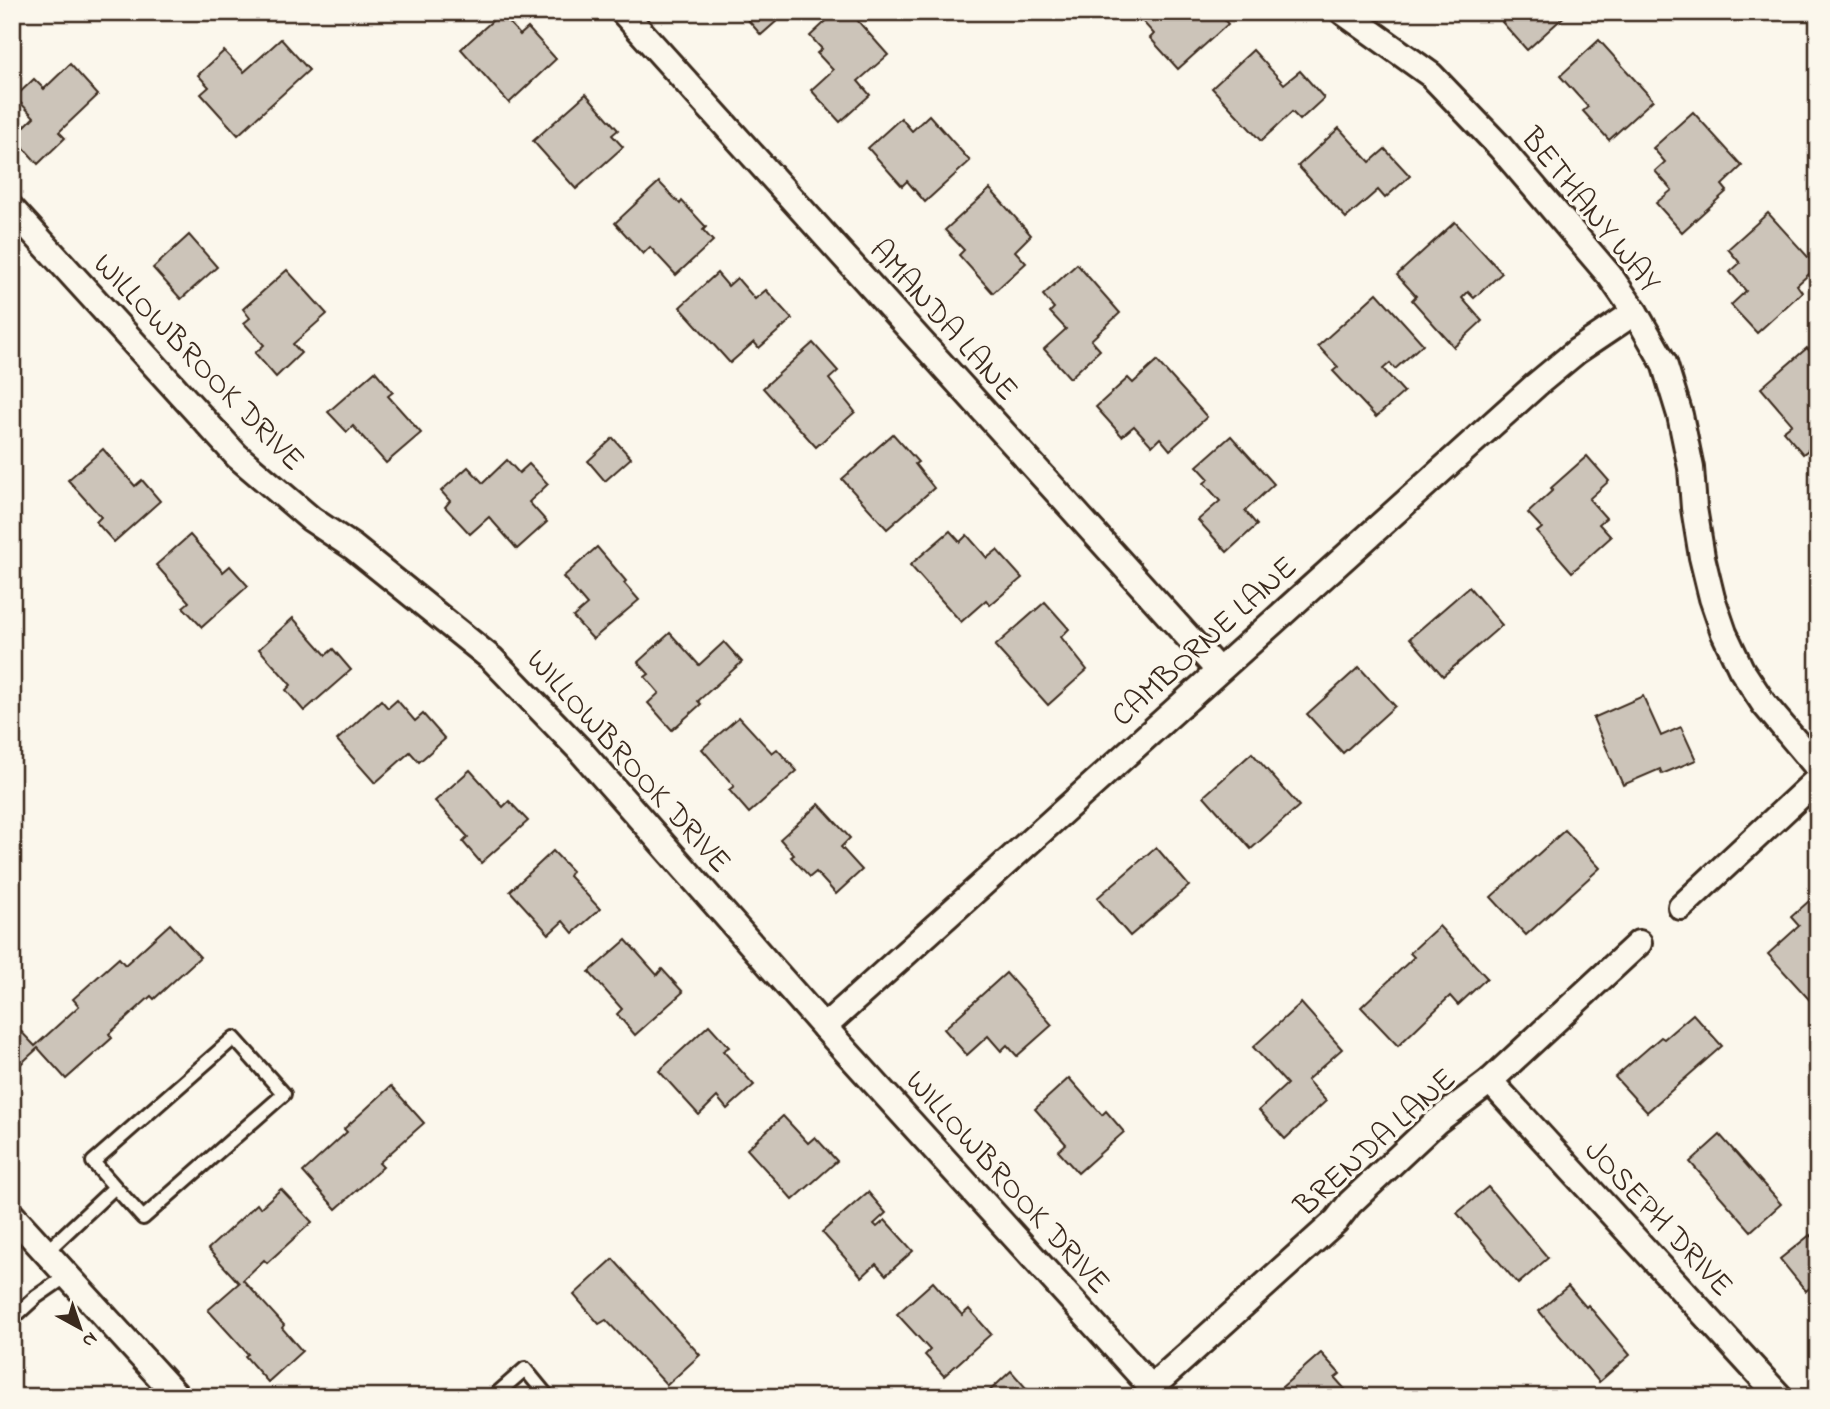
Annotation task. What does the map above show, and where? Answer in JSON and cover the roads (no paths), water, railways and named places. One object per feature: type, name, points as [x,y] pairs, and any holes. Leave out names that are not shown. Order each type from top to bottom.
[{"type":"street","name":"AMANDA LANE","points":[[623,12],[1218,670]]},
{"type":"street","name":"BETHANY WAY","points":[[1343,12],[1431,75],[1500,147],[1611,276],[1635,312],[1664,363],[1680,415],[1691,468],[1694,509],[1702,556],[1724,633],[1741,669],[1764,704],[1818,768]]},
{"type":"street","name":"WILLOWBROOK DRIVE","points":[[12,209],[237,456],[311,519],[353,547],[492,659],[579,749],[824,1027],[1156,1392]]},
{"type":"street","name":"CAMBORNE LANE","points":[[824,1027],[1536,385],[1577,351],[1635,312]]},
{"type":"street","points":[[1681,907],[1818,779]]},
{"type":"street","name":"BRENDA LANE","points":[[1156,1392],[1436,1122],[1490,1082],[1639,943]]},
{"type":"street","name":"JOSEPH DRIVE","points":[[1490,1082],[1780,1397]]},
{"type":"street","points":[[12,1215],[178,1397]]},
{"type":"lane","points":[[234,1038],[284,1094],[143,1218],[115,1187],[93,1162],[234,1038]]},
{"type":"lane","points":[[46,1252],[115,1187]]},
{"type":"lane","points":[[12,1319],[36,1297],[68,1275]]},
{"type":"lane","points":[[493,1397],[525,1369],[548,1397]]}]
